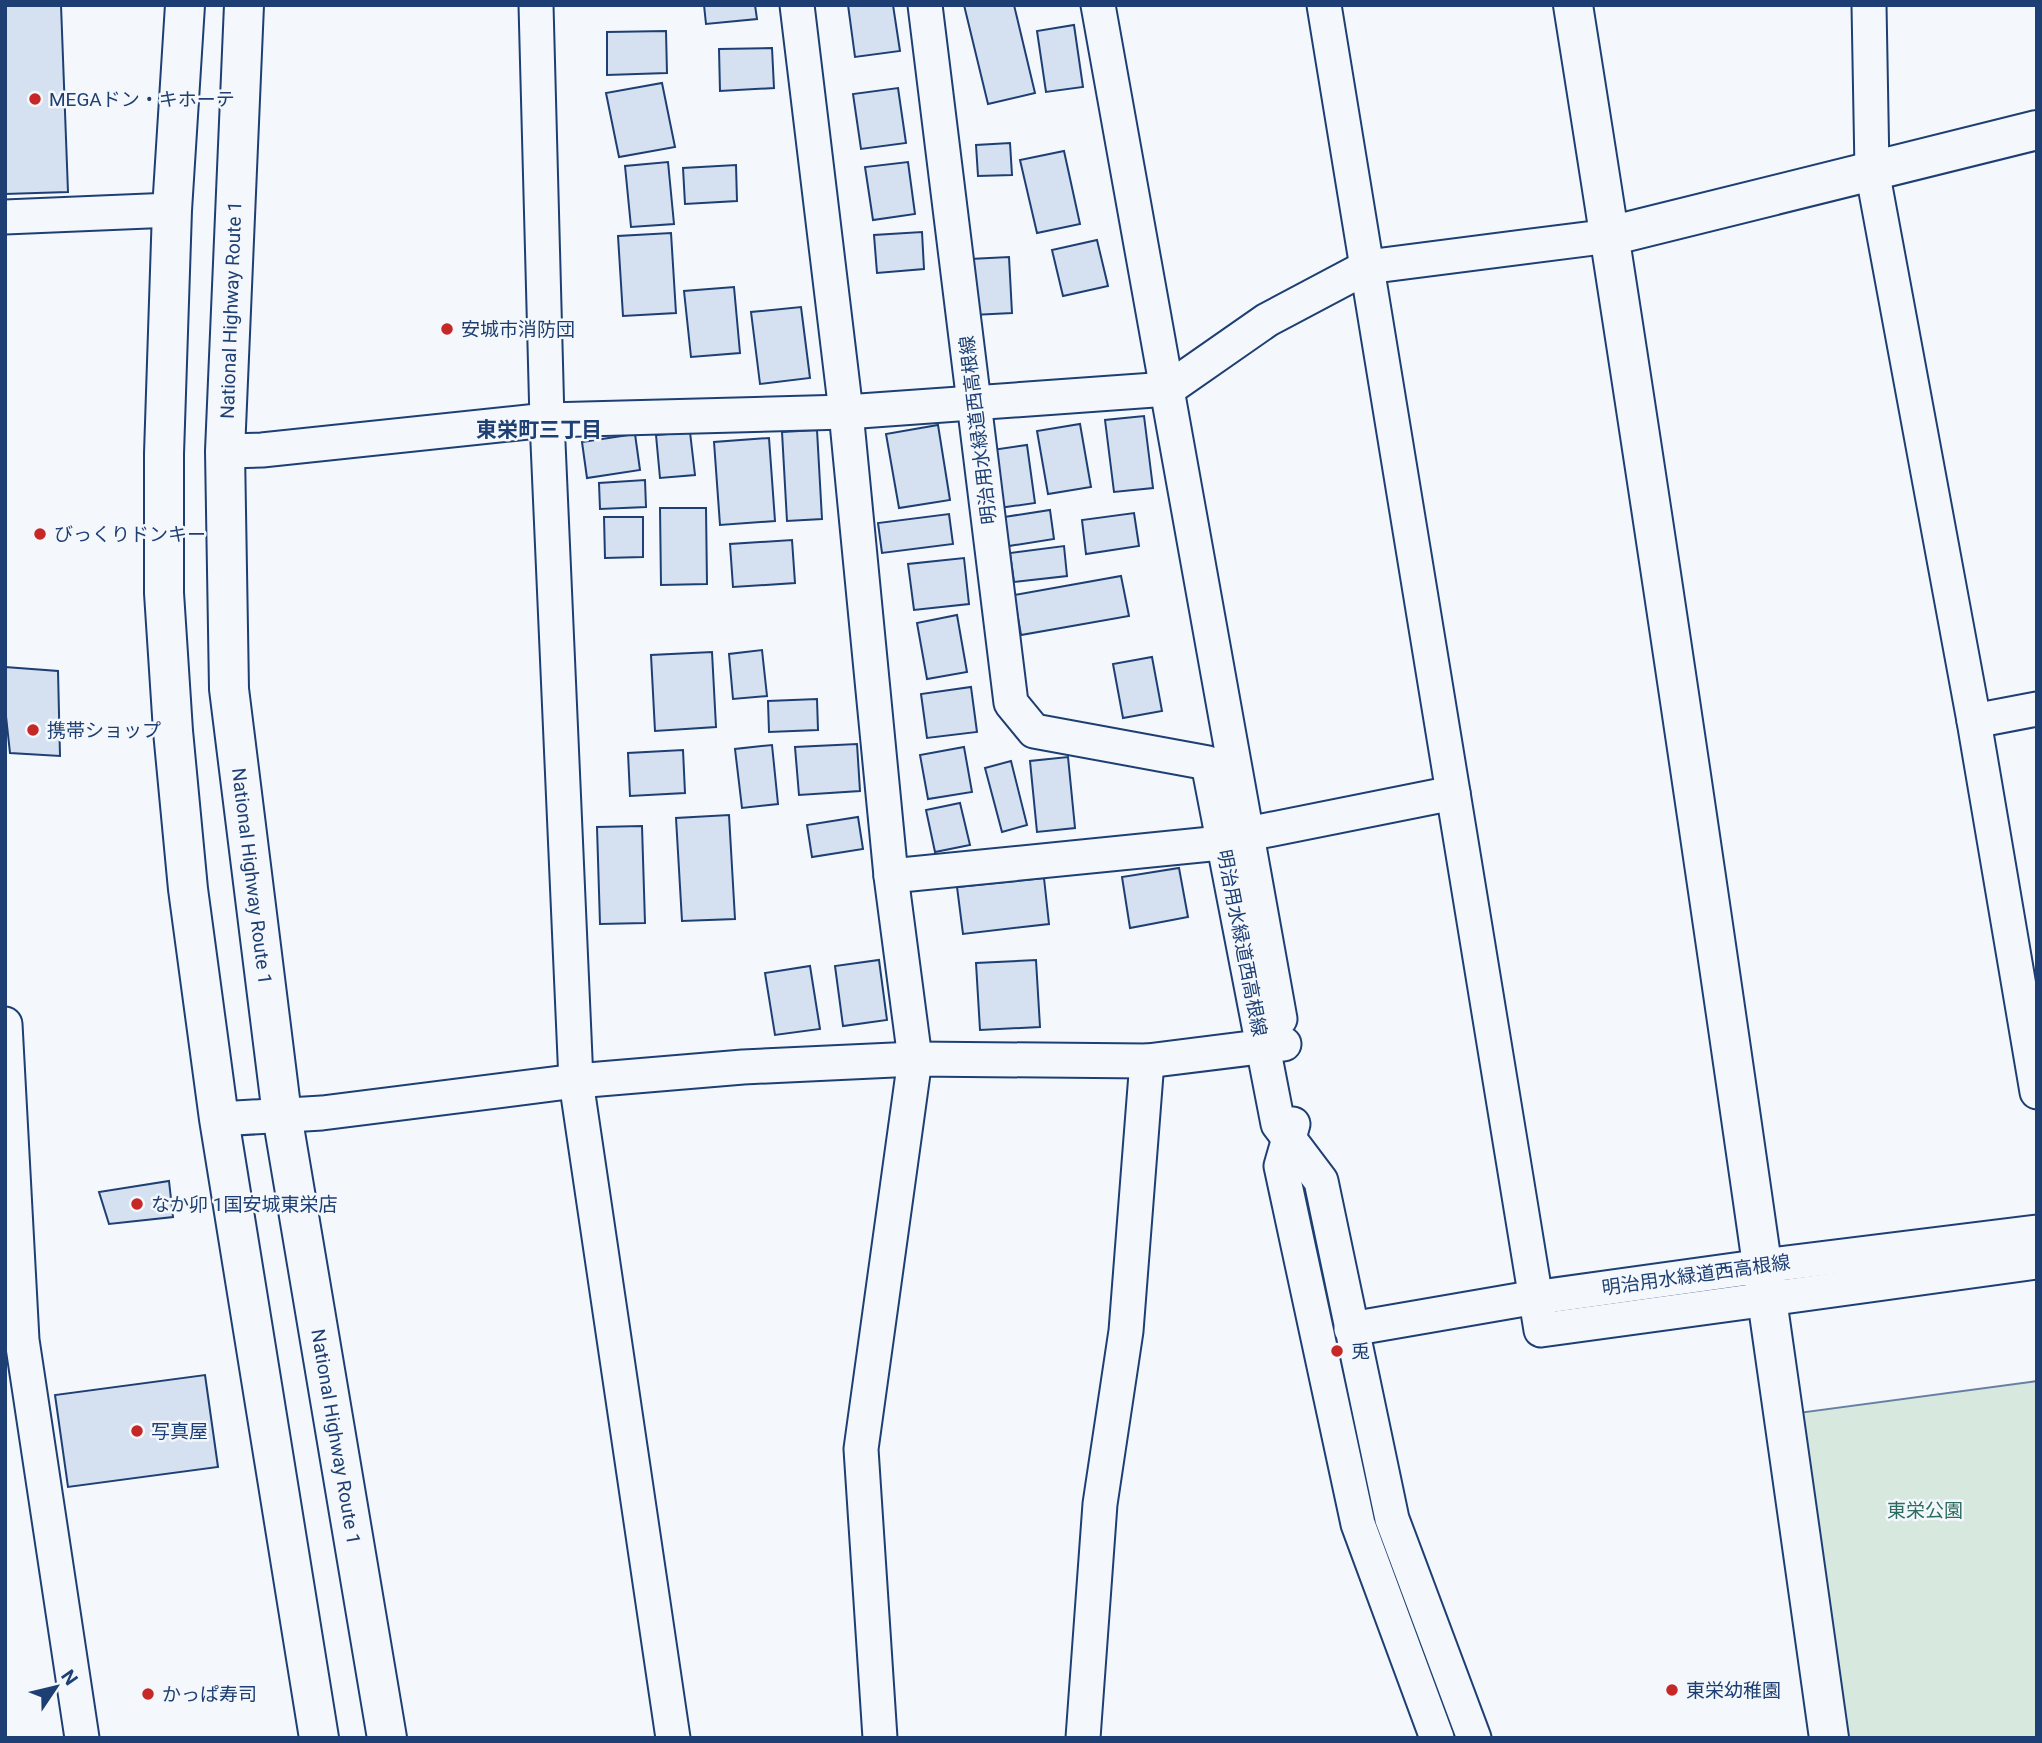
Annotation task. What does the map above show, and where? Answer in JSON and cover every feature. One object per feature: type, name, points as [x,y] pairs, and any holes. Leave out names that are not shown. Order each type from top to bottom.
[{"type":"main road","points":[[185,5],[172,210],[164,454],[164,593],[173,731],[188,889],[219,1119],[320,1738]]},
{"type":"main road","name":"National Highway Route 1","points":[[244,5],[225,451],[229,689],[282,1115],[387,1738]]},
{"type":"main road","points":[[1573,5],[1610,236],[1765,1282],[1829,1738]]},
{"type":"main road","points":[[1610,236],[2037,130]]},
{"type":"street","points":[[537,5],[547,420],[576,1081],[673,1738]]},
{"type":"street","points":[[797,5],[846,412],[891,876],[915,1059],[861,1449],[880,1738]]},
{"type":"street","name":"明治用水緑道西高根線","points":[[926,5],[1011,703],[1034,731],[1208,763],[1236,838],[1273,1045],[1278,1124],[1321,1181],[1351,1329],[1536,1298],[1765,1282],[2037,1232]]},
{"type":"street","points":[[1098,5],[1168,389],[1236,838]]},
{"type":"street","points":[[1324,5],[1536,1298]]},
{"type":"street","points":[[1869,5],[1872,170],[1974,721],[2037,1092]]},
{"type":"street","points":[[5,217],[172,210]]},
{"type":"street","points":[[225,451],[262,450],[547,420],[846,412],[1168,389],[1267,320],[1367,267],[1610,236]]},
{"type":"street","points":[[1974,721],[2037,709]]},
{"type":"street","points":[[891,876],[1236,838],[1453,793]]},
{"type":"street","points":[[5,1024],[22,1340],[82,1738]]},
{"type":"street","points":[[219,1119],[323,1112],[576,1081],[743,1067],[915,1059],[1147,1061],[1273,1045]]},
{"type":"street","points":[[1083,1738],[1100,1504],[1126,1331],[1147,1061]]},
{"type":"street","points":[[1290,1140],[1281,1166],[1358,1524],[1437,1738]]},
{"type":"street","points":[[1765,1282],[2037,1262]]},
{"type":"street","points":[[1351,1329],[1392,1519],[1474,1738]]},
{"type":"green space","name":"東栄公園","points":[[2037,1381],[2037,1738],[1844,1738],[1798,1413]]},
{"type":"building","name":"MEGAドン・キホーテ","points":[[5,5],[61,5],[68,192],[5,194]]},
{"type":"building","points":[[704,5],[755,5],[757,19],[706,24]]},
{"type":"building","points":[[848,5],[893,5],[900,51],[855,57]]},
{"type":"building","points":[[964,5],[1014,5],[1035,93],[988,104]]},
{"type":"building","points":[[1074,25],[1083,87],[1046,92],[1037,31]]},
{"type":"building","points":[[666,31],[667,73],[607,75],[607,32]]},
{"type":"building","points":[[772,48],[774,88],[720,91],[719,49]]},
{"type":"building","points":[[662,83],[675,147],[619,157],[606,93]]},
{"type":"building","points":[[898,88],[906,143],[861,149],[853,94]]},
{"type":"building","points":[[1010,143],[1012,175],[978,176],[976,145]]},
{"type":"building","points":[[1064,151],[1080,224],[1037,233],[1020,160]]},
{"type":"building","points":[[668,162],[674,224],[631,227],[625,166]]},
{"type":"building","points":[[908,162],[915,214],[873,220],[865,167]]},
{"type":"building","points":[[736,165],[737,201],[685,204],[683,168]]},
{"type":"building","points":[[922,232],[924,269],[877,273],[874,235]]},
{"type":"building","points":[[671,233],[676,313],[623,316],[618,236]]},
{"type":"building","points":[[1097,240],[1108,286],[1063,296],[1052,250]]},
{"type":"building","points":[[1009,257],[1012,313],[973,315],[970,259]]},
{"type":"building","points":[[734,287],[740,353],[691,357],[684,291]]},
{"type":"building","points":[[801,307],[810,378],[760,384],[751,312]]},
{"type":"building","points":[[1144,416],[1153,488],[1114,492],[1105,420]]},
{"type":"building","points":[[1080,424],[1091,487],[1048,494],[1037,431]]},
{"type":"building","points":[[938,425],[950,500],[899,508],[886,434]]},
{"type":"building","points":[[817,430],[822,519],[787,521],[782,432]]},
{"type":"building","points":[[690,432],[695,475],[660,478],[656,435]]},
{"type":"building","points":[[635,434],[640,470],[587,478],[582,442]]},
{"type":"building","points":[[769,438],[775,521],[720,525],[714,442]]},
{"type":"building","points":[[1027,445],[1035,503],[999,508],[992,450]]},
{"type":"building","points":[[645,480],[646,507],[600,509],[599,483]]},
{"type":"building","points":[[660,508],[706,508],[707,584],[661,585]]},
{"type":"building","points":[[1050,510],[1054,539],[1009,546],[1004,517]]},
{"type":"building","points":[[1134,513],[1139,546],[1086,554],[1082,520]]},
{"type":"building","points":[[949,514],[953,544],[882,553],[878,523]]},
{"type":"building","points":[[604,517],[643,517],[643,557],[605,558]]},
{"type":"building","points":[[792,540],[795,583],[733,587],[730,544]]},
{"type":"building","points":[[1064,546],[1067,576],[1014,582],[1010,553]]},
{"type":"building","points":[[964,558],[969,604],[914,610],[908,564]]},
{"type":"building","points":[[1121,576],[1129,616],[1021,635],[1014,595]]},
{"type":"building","points":[[957,615],[967,672],[927,679],[917,623]]},
{"type":"building","points":[[762,650],[767,696],[733,699],[729,654]]},
{"type":"building","points":[[712,652],[716,727],[655,731],[651,655]]},
{"type":"building","points":[[1152,657],[1162,711],[1123,718],[1113,664]]},
{"type":"building","name":"携帯ショップ","points":[[5,667],[58,671],[60,756],[10,753],[5,707]]},
{"type":"building","points":[[971,687],[977,732],[927,738],[921,694]]},
{"type":"building","points":[[817,699],[818,730],[769,732],[768,701]]},
{"type":"building","points":[[857,744],[860,791],[799,795],[795,747]]},
{"type":"building","points":[[772,745],[778,804],[742,808],[735,749]]},
{"type":"building","points":[[964,747],[972,792],[928,799],[920,755]]},
{"type":"building","points":[[683,750],[685,793],[630,796],[628,753]]},
{"type":"building","points":[[1068,757],[1075,828],[1037,832],[1030,761]]},
{"type":"building","points":[[1011,761],[1027,825],[1002,832],[985,768]]},
{"type":"building","points":[[960,803],[970,845],[935,852],[926,810]]},
{"type":"building","points":[[729,815],[735,919],[682,921],[676,818]]},
{"type":"building","points":[[858,817],[863,849],[812,857],[807,825]]},
{"type":"building","points":[[642,826],[645,923],[600,924],[597,827]]},
{"type":"building","points":[[1179,868],[1188,917],[1130,928],[1122,877]]},
{"type":"building","points":[[1044,878],[1049,924],[963,934],[957,887]]},
{"type":"building","points":[[879,960],[887,1020],[843,1026],[835,966]]},
{"type":"building","points":[[1036,960],[1040,1027],[980,1030],[976,963]]},
{"type":"building","points":[[810,966],[820,1029],[775,1035],[765,973]]},
{"type":"building","name":"なか卯 1国安城東栄店","points":[[169,1181],[173,1217],[109,1224],[99,1192]]},
{"type":"building","name":"写真屋","points":[[205,1375],[218,1467],[68,1487],[55,1395]]},
{"type":"place","name":"MEGAドン・キホーテ","points":[[35,99]]},
{"type":"place","name":"安城市消防団","points":[[447,329]]},
{"type":"place","name":"びっくりドンキー","points":[[40,534]]},
{"type":"place","name":"携帯ショップ","points":[[33,730]]},
{"type":"place","name":"なか卯 1国安城東栄店","points":[[137,1204]]},
{"type":"place","name":"兎","points":[[1337,1351]]},
{"type":"place","name":"写真屋","points":[[137,1431]]},
{"type":"place","name":"東栄幼稚園","points":[[1672,1690]]},
{"type":"place","name":"かっぱ寿司","points":[[148,1694]]},
{"type":"district","name":"東栄町三丁目","points":[[539,430]]}]
